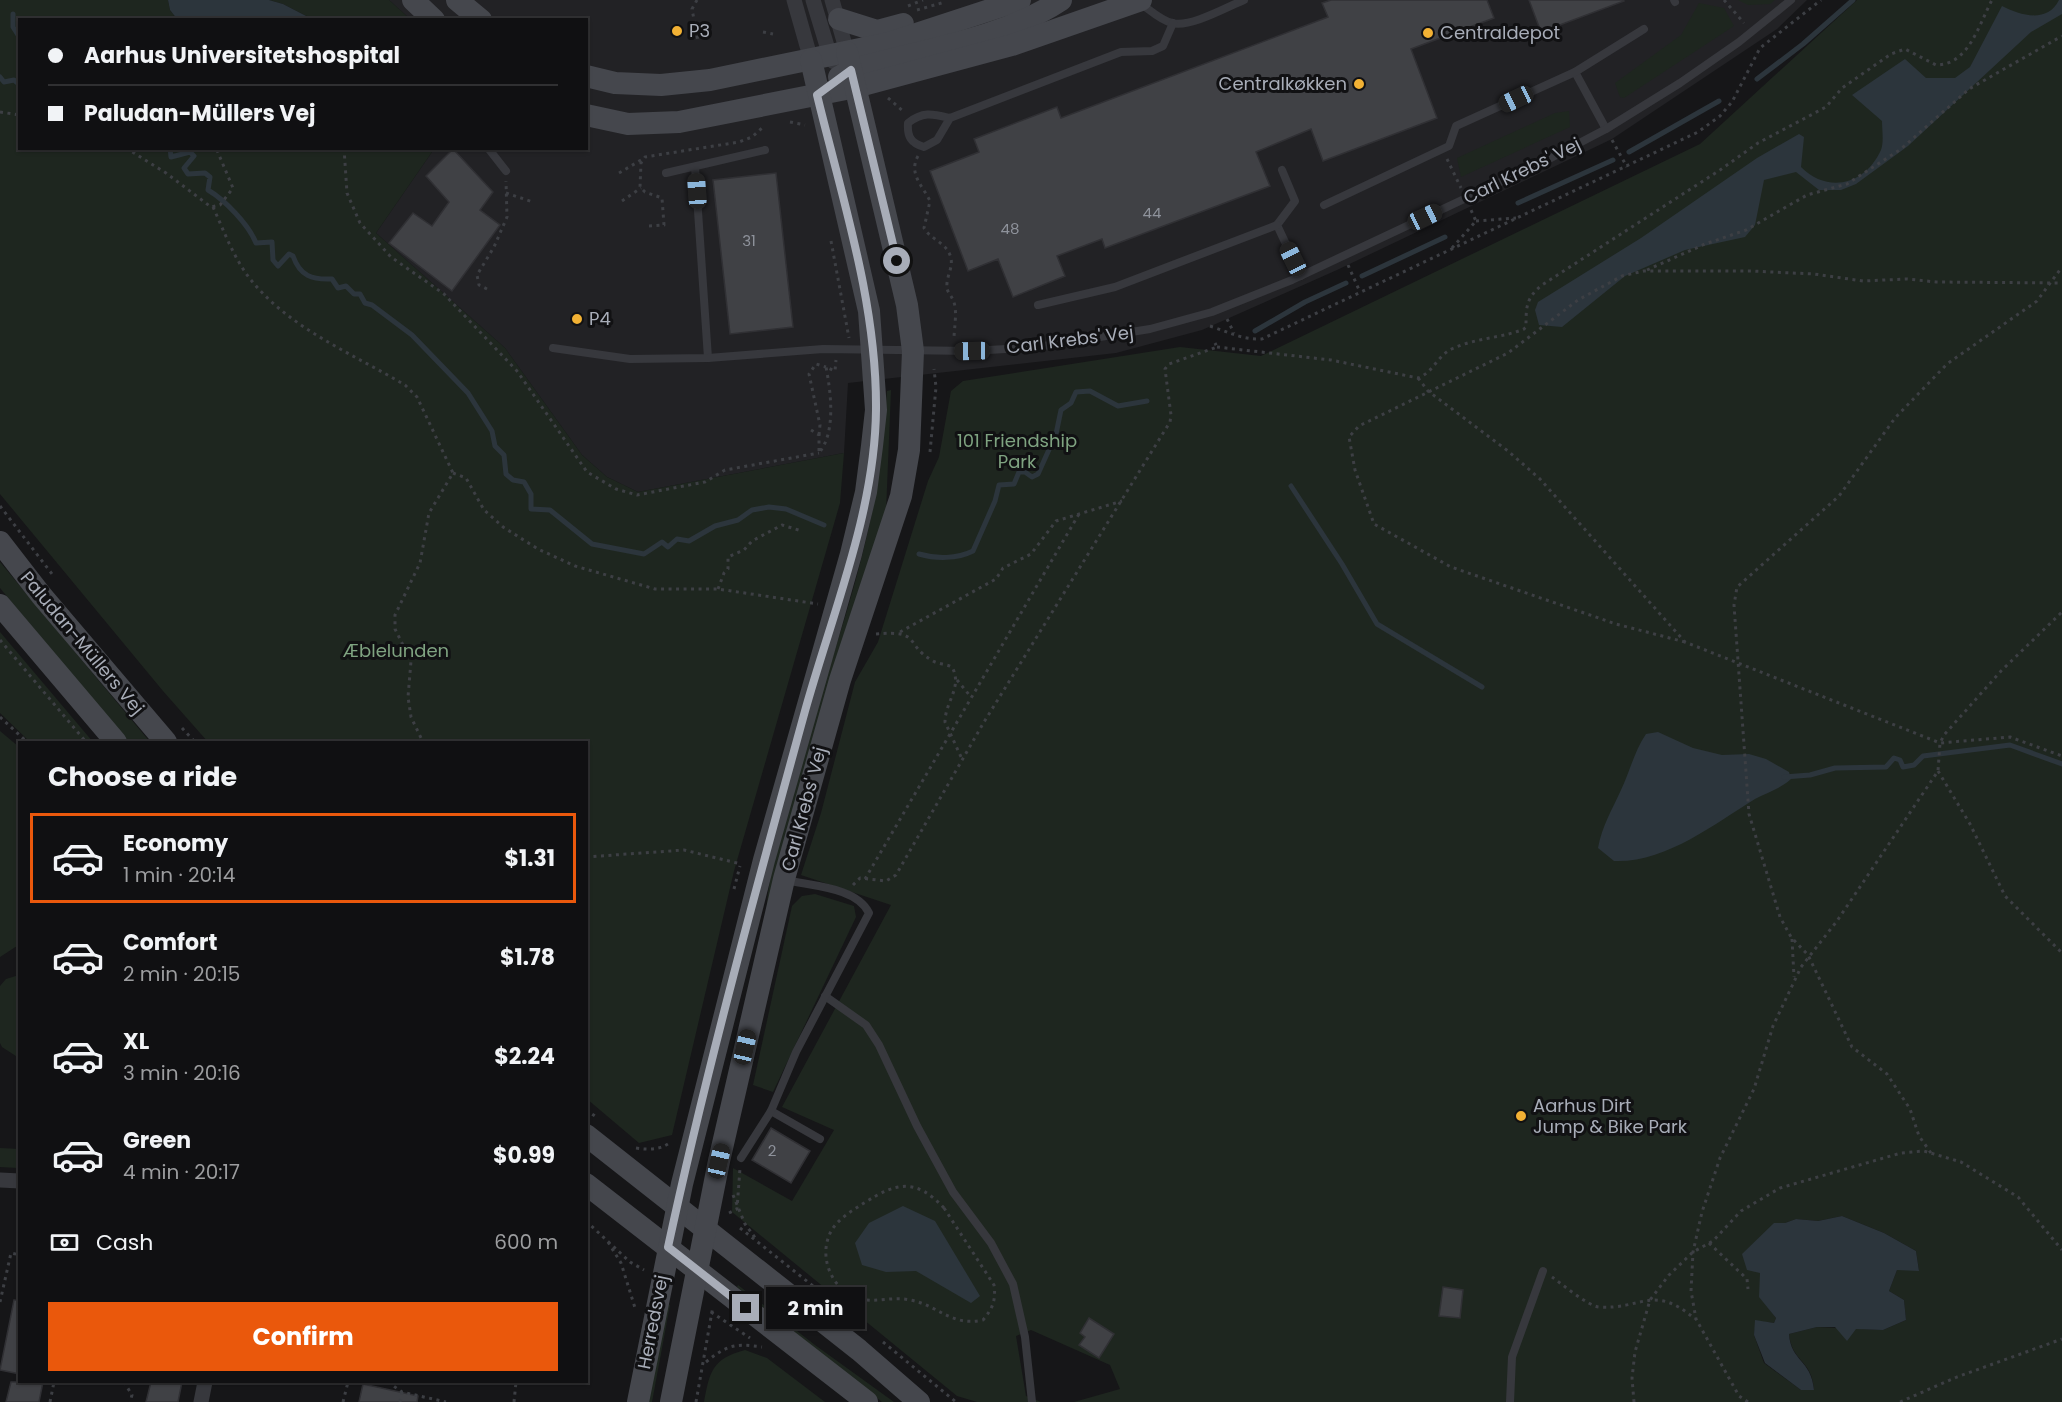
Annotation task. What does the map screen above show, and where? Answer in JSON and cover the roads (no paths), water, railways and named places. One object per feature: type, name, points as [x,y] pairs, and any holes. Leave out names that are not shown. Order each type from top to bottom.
[{"type":"street","points":[[413,0],[432,18]]},
{"type":"street","points":[[458,0],[479,18]]},
{"type":"street","points":[[794,0],[840,67]]},
{"type":"street","points":[[813,0],[840,67]]},
{"type":"street","points":[[840,67],[977,36],[1041,13],[1061,0]]},
{"type":"street","points":[[588,76],[615,83],[661,85],[840,67],[1012,45],[1139,0]]},
{"type":"street","points":[[588,115],[628,124],[679,122],[817,95],[840,67],[889,43],[1017,1]]},
{"type":"street","points":[[835,9],[878,31],[944,14],[1017,1]]},
{"type":"street","points":[[835,9],[840,67]]},
{"type":"street","name":"Carl Krebs' Vej","points":[[677,1206],[764,860],[851,554],[866,492],[876,410],[861,350],[869,311],[817,95],[840,67]]},
{"type":"street","name":"Carl Krebs' Vej","points":[[698,1270],[722,1150],[784,879],[840,680],[901,496],[912,423],[913,351],[907,305],[840,67]]},
{"type":"street","name":"Paludan-Müllers Vej","points":[[0,542],[79,641],[173,735]]},
{"type":"street","points":[[0,604],[115,741]]},
{"type":"street","points":[[588,1137],[859,1350],[919,1402]]},
{"type":"street","points":[[0,1180],[18,1181]]},
{"type":"street","points":[[588,1186],[867,1402]]},
{"type":"street","name":"Herredsvej","points":[[638,1402],[662,1242],[677,1206]]},
{"type":"street","name":"Herredsvej","points":[[671,1402],[698,1270]]},
{"type":"street","points":[[201,1402],[205,1383]]},
{"type":"lane","points":[[1139,0],[1161,18],[1173,23],[1185,24],[1244,0]]},
{"type":"lane","name":"Carl Krebs' Vej","points":[[913,351],[1037,347],[1150,329],[1212,312],[1301,276],[1606,129],[1680,83],[1739,42],[1791,0]]},
{"type":"lane","points":[[950,118],[937,140],[924,147],[914,144],[908,134],[908,123],[917,116],[931,113],[950,118],[1121,52],[1152,51],[1163,46],[1173,23]]},
{"type":"lane","points":[[1324,205],[1449,147],[1456,126],[1575,72],[1644,29]]},
{"type":"lane","points":[[1575,72],[1606,129]]},
{"type":"lane","points":[[490,150],[506,171]]},
{"type":"lane","points":[[666,173],[765,150]]},
{"type":"lane","points":[[695,167],[708,358]]},
{"type":"lane","points":[[1038,305],[1115,288],[1277,225],[1295,201],[1282,170]]},
{"type":"lane","points":[[1277,225],[1301,276]]},
{"type":"lane","points":[[553,348],[630,359],[708,358],[837,350],[913,351]]},
{"type":"lane","points":[[741,1158],[771,1111],[796,1052],[867,922],[869,913],[862,902],[848,895],[784,879]]},
{"type":"lane","points":[[825,996],[866,1025],[879,1045],[917,1126],[953,1192],[991,1243],[1013,1284],[1025,1337],[1032,1402]]},
{"type":"lane","points":[[771,1111],[820,1139]]},
{"type":"lane","points":[[1510,1402],[1512,1357],[1543,1271]]},
{"type":"waterway","points":[[1757,79],[1803,44],[1853,0]]},
{"type":"waterway","points":[[13,14],[13,27],[18,35]]},
{"type":"waterway","points":[[0,77],[4,82],[14,80],[18,83]]},
{"type":"waterway","points":[[1629,152],[1719,101]]},
{"type":"waterway","points":[[170,150],[171,157],[190,152],[194,156],[184,168],[188,174],[205,173],[210,177],[208,190],[236,213],[256,243],[272,242],[273,260],[278,266],[289,254],[293,256],[303,272],[318,279],[332,279],[338,288],[346,286],[354,294],[360,294],[365,303],[372,305],[412,335],[468,393],[492,431],[495,446],[504,455],[506,474],[513,480],[524,482],[531,494],[531,509],[550,510],[592,544],[644,554],[662,542],[668,547],[677,539],[689,541],[715,526],[738,520],[752,510],[769,507],[786,509],[824,525]]},
{"type":"waterway","points":[[1518,203],[1613,160]]},
{"type":"waterway","points":[[1362,276],[1445,237]]},
{"type":"waterway","points":[[1255,331],[1305,302],[1346,283]]},
{"type":"waterway","points":[[919,554],[946,557],[960,556],[973,551],[995,501],[999,485],[1014,484],[1019,472],[1025,472],[1032,477],[1038,474],[1056,434],[1061,410],[1071,403],[1076,392],[1090,391],[1118,406],[1147,401]]},
{"type":"waterway","points":[[1291,486],[1342,564],[1377,624],[1482,687]]},
{"type":"waterway","points":[[1784,777],[1810,775],[1835,768],[1886,767],[1894,758],[1900,760],[1903,767],[1914,765],[1923,756],[2010,745],[2062,764]]},
{"type":"place","name":"P3","points":[[677,31]]},
{"type":"place","name":"Centraldepot","points":[[1428,33]]},
{"type":"place","name":"Centralkøkken","points":[[1359,84]]},
{"type":"place","name":"P4","points":[[577,319]]},
{"type":"place","name":"Aarhus Dirt Jump & Bike Park","points":[[1521,1116]]},
{"type":"park label","name":"101 Friendship Park","points":[[1017,451]]},
{"type":"park label","name":"Æblelunden","points":[[396,651]]}]
